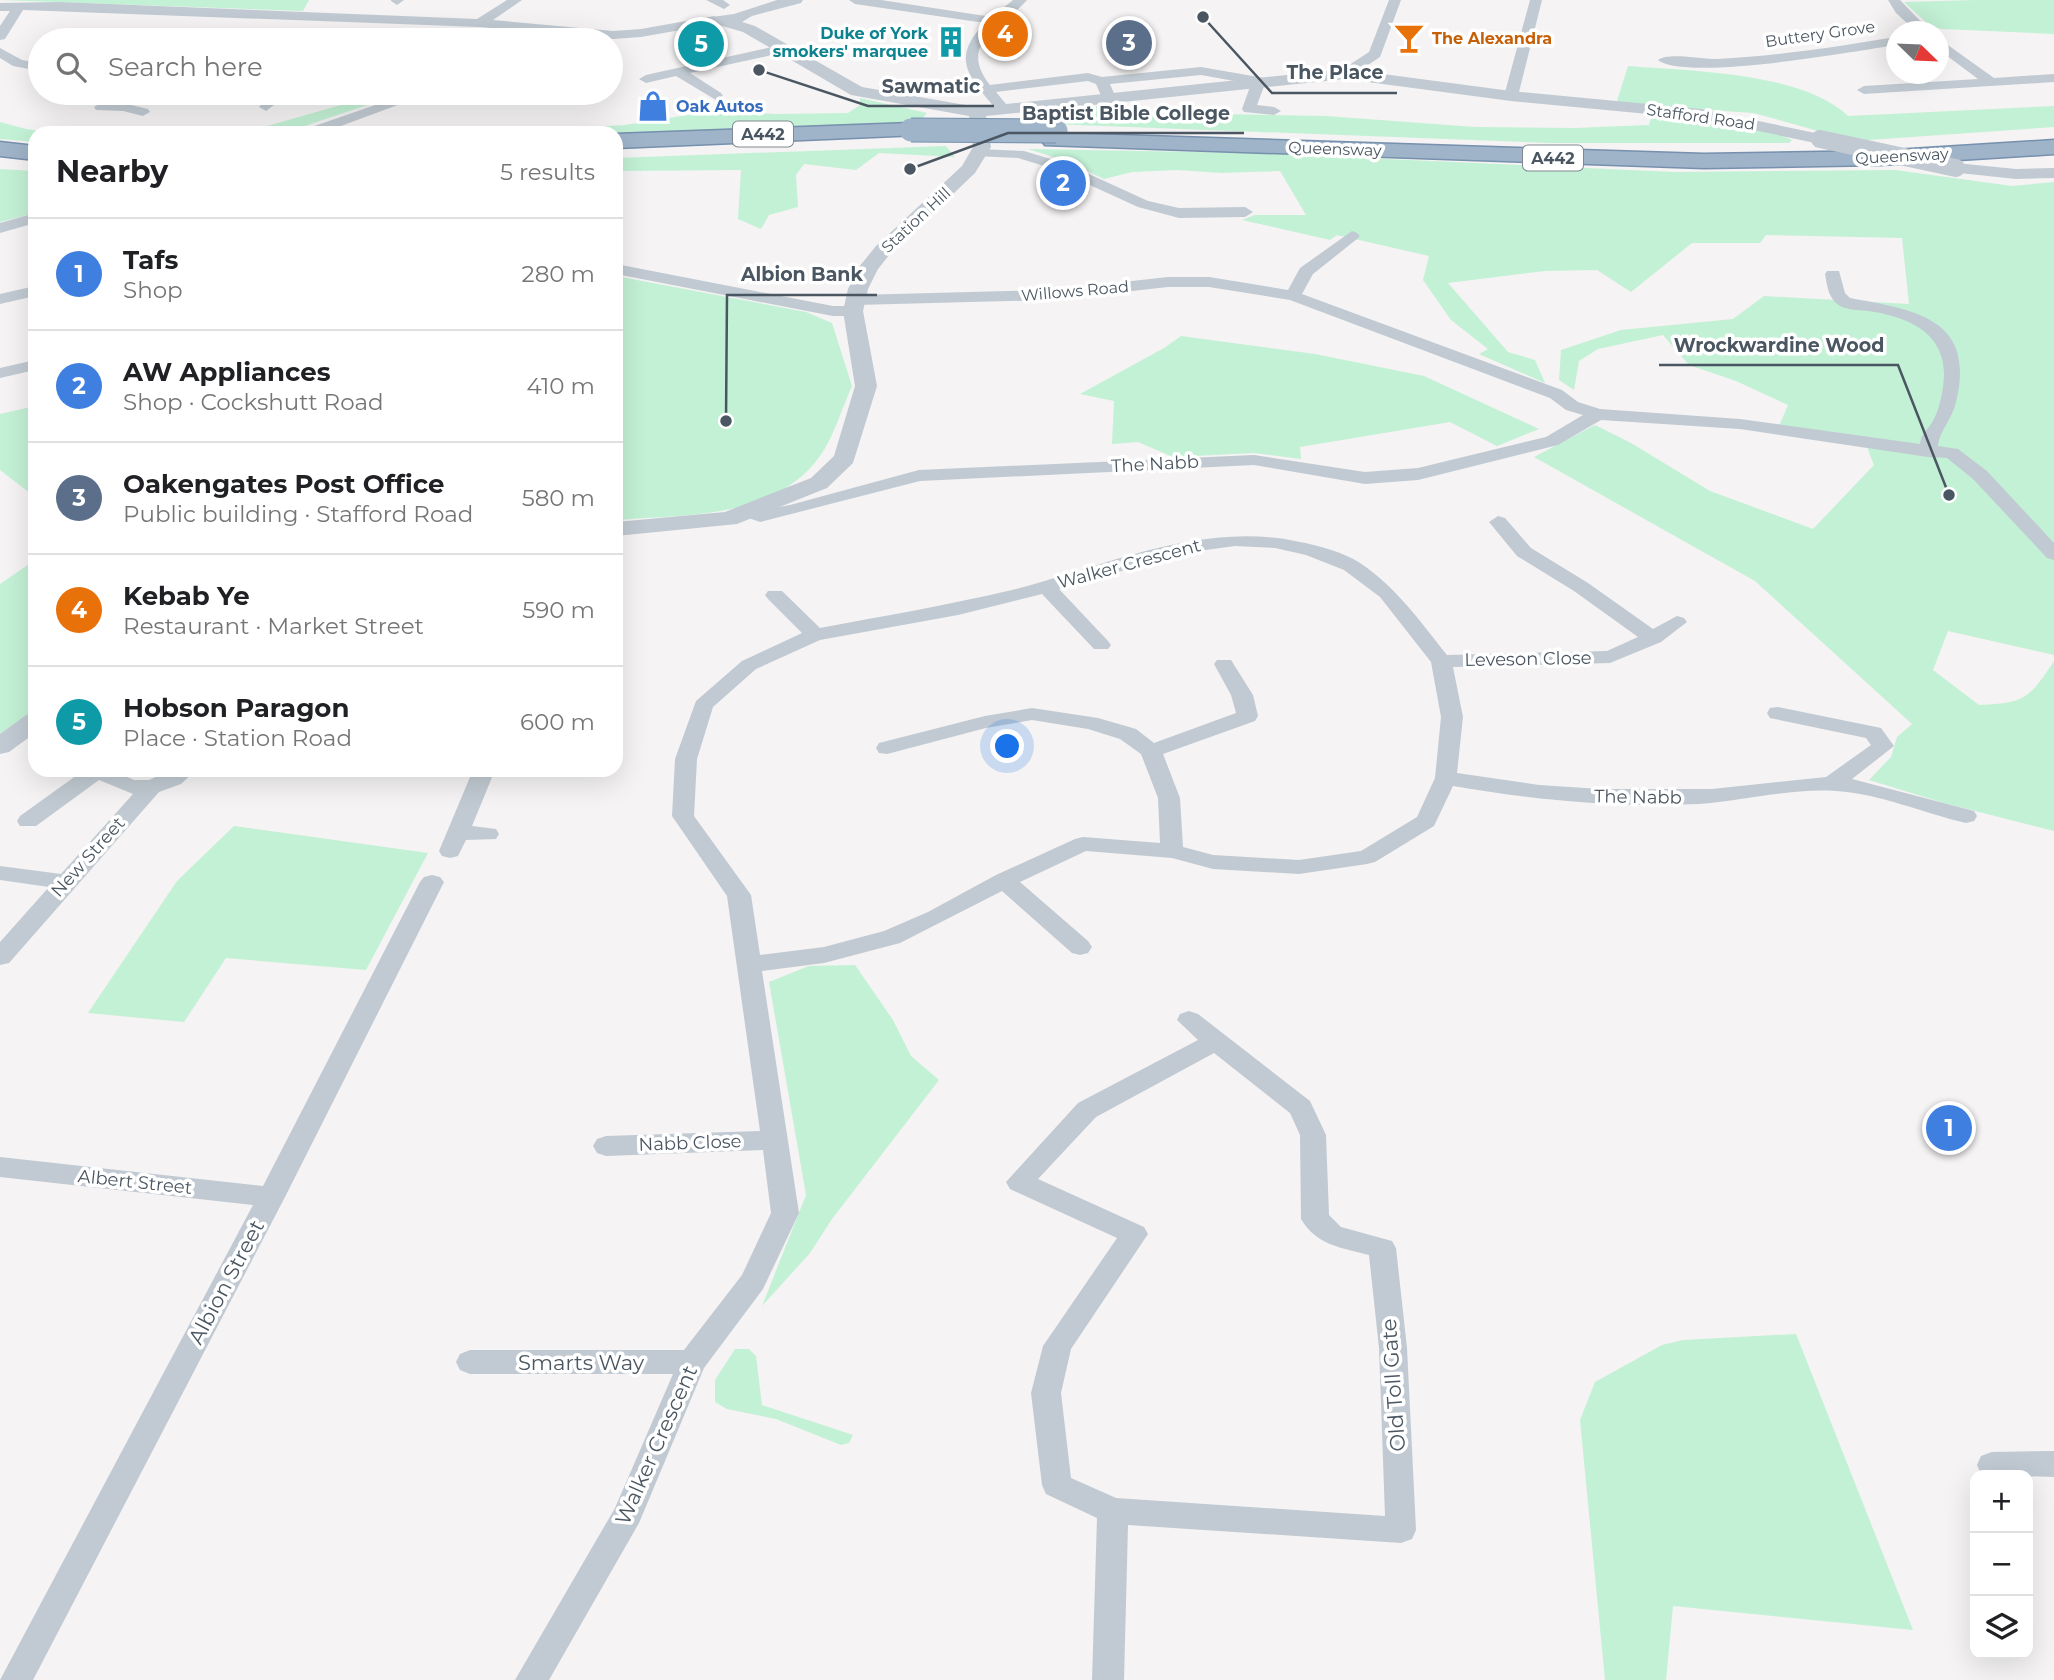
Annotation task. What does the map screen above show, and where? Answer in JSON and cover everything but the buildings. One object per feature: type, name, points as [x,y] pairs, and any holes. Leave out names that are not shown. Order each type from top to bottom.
[{"type":"highway","name":"Queensway","points":[[623,150],[910,135]]},
{"type":"highway","name":"Queensway","points":[[1055,135],[1514,157],[1703,161],[1879,158],[2054,147]]},
{"type":"highway","name":"Queensway","points":[[623,141],[1055,135],[1662,151],[1895,148],[2054,137]]},
{"type":"highway","points":[[0,149],[28,152]]},
{"type":"highway","points":[[0,159],[28,161]]},
{"type":"street","points":[[623,36],[665,29],[723,12],[793,0]]},
{"type":"street","points":[[855,0],[996,21]]},
{"type":"street","points":[[1004,110],[972,67],[970,53],[978,39],[1021,0]]},
{"type":"street","points":[[1345,74],[1375,54],[1395,0]]},
{"type":"street","points":[[1511,96],[1536,0]]},
{"type":"street","points":[[1894,0],[1913,21]]},
{"type":"street","points":[[480,23],[509,1]]},
{"type":"street","points":[[0,36],[19,6]]},
{"type":"street","points":[[0,7],[480,23],[524,28]]},
{"type":"street","name":"Stafford Road","points":[[723,12],[781,49],[858,91],[977,113],[1004,110],[1099,86],[1259,75],[1345,74],[1511,96],[1701,114],[1956,168],[2016,174],[2054,173]]},
{"type":"street","name":"Buttery Grove","points":[[1665,60],[1780,60],[1886,43]]},
{"type":"street","points":[[646,79],[781,49]]},
{"type":"street","points":[[1949,50],[1990,80]]},
{"type":"street","points":[[0,52],[18,63],[28,65]]},
{"type":"street","points":[[1194,61],[1259,75],[1249,109],[1274,111]]},
{"type":"street","points":[[987,89],[1099,86],[1218,68]]},
{"type":"street","points":[[679,72],[716,96]]},
{"type":"street","points":[[1864,90],[2054,78]]},
{"type":"street","points":[[328,126],[388,105]]},
{"type":"street","points":[[102,107],[122,107],[143,112]]},
{"type":"street","points":[[977,113],[982,147],[979,153],[1018,154],[1062,167],[1143,204],[1179,213],[1245,212]]},
{"type":"street","name":"Station Hill","points":[[855,306],[858,289],[869,267],[955,184],[979,153]]},
{"type":"street","points":[[0,228],[28,220]]},
{"type":"street","points":[[1293,296],[1306,271],[1352,236]]},
{"type":"street","name":"Willows Road","points":[[623,270],[833,311],[855,306],[1051,295],[1168,282],[1209,282],[1293,296],[1556,394]]},
{"type":"street","points":[[1833,274],[1837,294],[1843,302],[1899,312],[1920,321],[1945,340],[1955,373],[1941,426],[1930,435],[1928,452]]},
{"type":"street","points":[[0,299],[28,293]]},
{"type":"street","points":[[623,528],[729,519],[819,483],[845,458],[866,386],[855,306]]},
{"type":"street","points":[[0,373],[28,367]]},
{"type":"street","points":[[1556,394],[1572,406],[1598,414],[1741,424],[1928,452],[1952,453],[1980,475],[2054,554]]},
{"type":"street","points":[[1556,394],[1563,414],[1560,437]]},
{"type":"street","name":"The Nabb","points":[[750,512],[760,516],[792,510],[919,476],[1254,460],[1365,478],[1418,474],[1552,441],[1598,414]]},
{"type":"street","points":[[1498,522],[1524,552],[1581,587],[1624,621],[1654,638]]},
{"type":"street","name":"Walker Crescent","points":[[531,1680],[628,1514],[692,1362],[753,1282],[785,1213],[739,895],[683,816],[686,759],[703,705],[749,665],[816,635],[958,609],[1182,547],[1235,540],[1275,542],[1312,550],[1351,566],[1387,593],[1441,661],[1452,717],[1446,778],[1426,821],[1367,858],[1299,867],[1213,862],[1172,851],[1083,844],[1004,880],[936,917],[892,937],[824,955],[750,964]]},
{"type":"street","points":[[1045,587],[1101,645]]},
{"type":"street","points":[[775,595],[816,635]]},
{"type":"street","name":"Leveson Close","points":[[1441,661],[1609,657],[1654,638],[1677,622]]},
{"type":"street","points":[[1151,751],[1247,716],[1242,695],[1224,664]]},
{"type":"street","points":[[1778,713],[1873,733],[1883,747],[1831,784]]},
{"type":"street","points":[[887,748],[985,722],[1032,714],[1090,723],[1128,734],[1151,751],[1169,798],[1172,851]]},
{"type":"street","points":[[0,746],[28,731]]},
{"type":"street","points":[[27,821],[88,777]]},
{"type":"street","points":[[109,777],[130,787],[151,787]]},
{"type":"street","name":"New Street","points":[[0,957],[151,787],[176,777]]},
{"type":"street","points":[[481,777],[454,842],[488,834]]},
{"type":"street","name":"The Nabb","points":[[1446,778],[1515,790],[1590,796],[1697,797],[1831,784],[1880,791],[1933,809],[1966,816]]},
{"type":"street","points":[[0,873],[65,882]]},
{"type":"street","points":[[1004,880],[1080,947]]},
{"type":"street","name":"Albion Street","points":[[16,1680],[271,1197],[432,882]]},
{"type":"street","name":"Old Toll Gate","points":[[1189,1020],[1216,1041],[1301,1108],[1313,1135],[1315,1219],[1332,1235],[1382,1248],[1393,1348],[1401,1531],[1113,1511],[1057,1485],[1046,1393],[1057,1346],[1134,1234],[1019,1182],[1087,1110],[1216,1041]]},
{"type":"street","name":"Nabb Close","points":[[606,1146],[775,1140]]},
{"type":"street","name":"Albert Street","points":[[0,1167],[271,1197]]},
{"type":"street","name":"Smarts Way","points":[[470,1362],[692,1362]]},
{"type":"street","points":[[1992,1465],[2054,1464]]},
{"type":"street","points":[[1108,1680],[1113,1511]]},
{"type":"green space","points":[[0,0],[309,0],[303,11]]},
{"type":"green space","points":[[2054,0],[2054,34],[1949,29],[1949,21],[1925,21],[1904,2]]},
{"type":"green space","points":[[1628,66],[1713,72],[1775,82],[1828,101],[1848,116],[2054,106],[2054,127],[1854,141],[1754,113],[1616,104]]},
{"type":"green space","points":[[860,98],[927,113],[918,124],[623,135],[623,126],[607,126],[713,111],[848,113],[860,105]]},
{"type":"green space","points":[[1123,103],[1110,108],[1111,112],[1326,116],[1475,127],[1575,128],[1649,125],[1652,114],[1776,133],[1792,140],[1789,143],[1549,143],[1052,124],[1064,110]]},
{"type":"green space","points":[[341,105],[367,105],[305,126],[268,126]]},
{"type":"green space","points":[[0,122],[28,129],[28,141],[0,139]]},
{"type":"green space","points":[[946,146],[955,157],[879,153],[856,170],[804,164],[796,175],[798,207],[769,215],[761,229],[738,219],[741,170],[623,171],[623,158]]},
{"type":"green space","points":[[1028,149],[1251,153],[1676,172],[1895,170],[2012,186],[2054,182],[2054,655],[1948,631],[1933,670],[1979,705],[1994,704],[2016,700],[2031,691],[2054,661],[2054,831],[1944,803],[1869,780],[1891,757],[1897,737],[1912,724],[1755,581],[1534,457],[1595,425],[1631,443],[1710,491],[1813,529],[1874,465],[1868,450],[1870,439],[1779,426],[1788,405],[1736,381],[1689,365],[1663,335],[1598,349],[1579,361],[1574,390],[1559,380],[1561,350],[1621,330],[1733,319],[1764,296],[1909,304],[1902,238],[1766,235],[1760,243],[1692,243],[1631,292],[1597,270],[1545,271],[1448,283],[1508,352],[1535,360],[1545,383],[1479,354],[1488,349],[1451,320],[1423,280],[1429,256],[1337,235],[1330,240],[1242,220],[1255,215],[1306,215],[1280,171],[1132,172],[1104,179],[1066,161]]},
{"type":"green space","points":[[0,169],[28,171],[28,215],[0,222]]},
{"type":"green space","points":[[623,277],[806,312],[832,323],[852,386],[834,431],[820,456],[801,477],[779,492],[754,503],[699,514],[623,519]]},
{"type":"green space","points":[[1181,336],[1315,354],[1424,376],[1539,429],[1497,446],[1450,422],[1300,447],[1301,459],[1254,453],[1173,457],[1138,442],[1112,444],[1114,401],[1080,394]]},
{"type":"green space","points":[[28,408],[28,492],[0,470],[0,414]]},
{"type":"green space","points":[[28,565],[28,714],[0,734],[0,584]]},
{"type":"green space","points":[[234,826],[428,853],[366,970],[226,958],[184,1022],[88,1013],[177,881]]},
{"type":"green space","points":[[855,965],[893,1020],[911,1056],[939,1080],[832,1219],[810,1253],[762,1306],[806,1195],[769,982],[809,966]]},
{"type":"green space","points":[[1796,1334],[1913,1630],[1673,1606],[1666,1680],[1605,1680],[1580,1420],[1595,1382],[1662,1345],[1683,1340]]},
{"type":"green space","points":[[735,1349],[749,1349],[756,1356],[762,1405],[853,1435],[849,1443],[841,1445],[776,1419],[727,1409],[715,1402],[715,1380]]},
{"type":"place","name":"The Place","points":[[1203,17]]},
{"type":"place","name":"Kebab Ye","points":[[1005,34]]},
{"type":"place","name":"The Alexandra","points":[[1409,38]]},
{"type":"place","name":"Duke of York smokers' marquee","points":[[951,42]]},
{"type":"place","name":"Oakengates Post Office","points":[[1129,43]]},
{"type":"place","name":"Hobson Paragon","points":[[701,44]]},
{"type":"place","name":"Sawmatic","points":[[759,70]]},
{"type":"place","name":"Oak Autos","points":[[653,106]]},
{"type":"place","name":"Baptist Bible College","points":[[910,169]]},
{"type":"place","name":"AW Appliances","points":[[1063,183]]},
{"type":"place","name":"Albion Bank","points":[[726,421]]},
{"type":"place","name":"Wrockwardine Wood","points":[[1949,495]]},
{"type":"place","name":"Tafs","points":[[1949,1128]]}]
